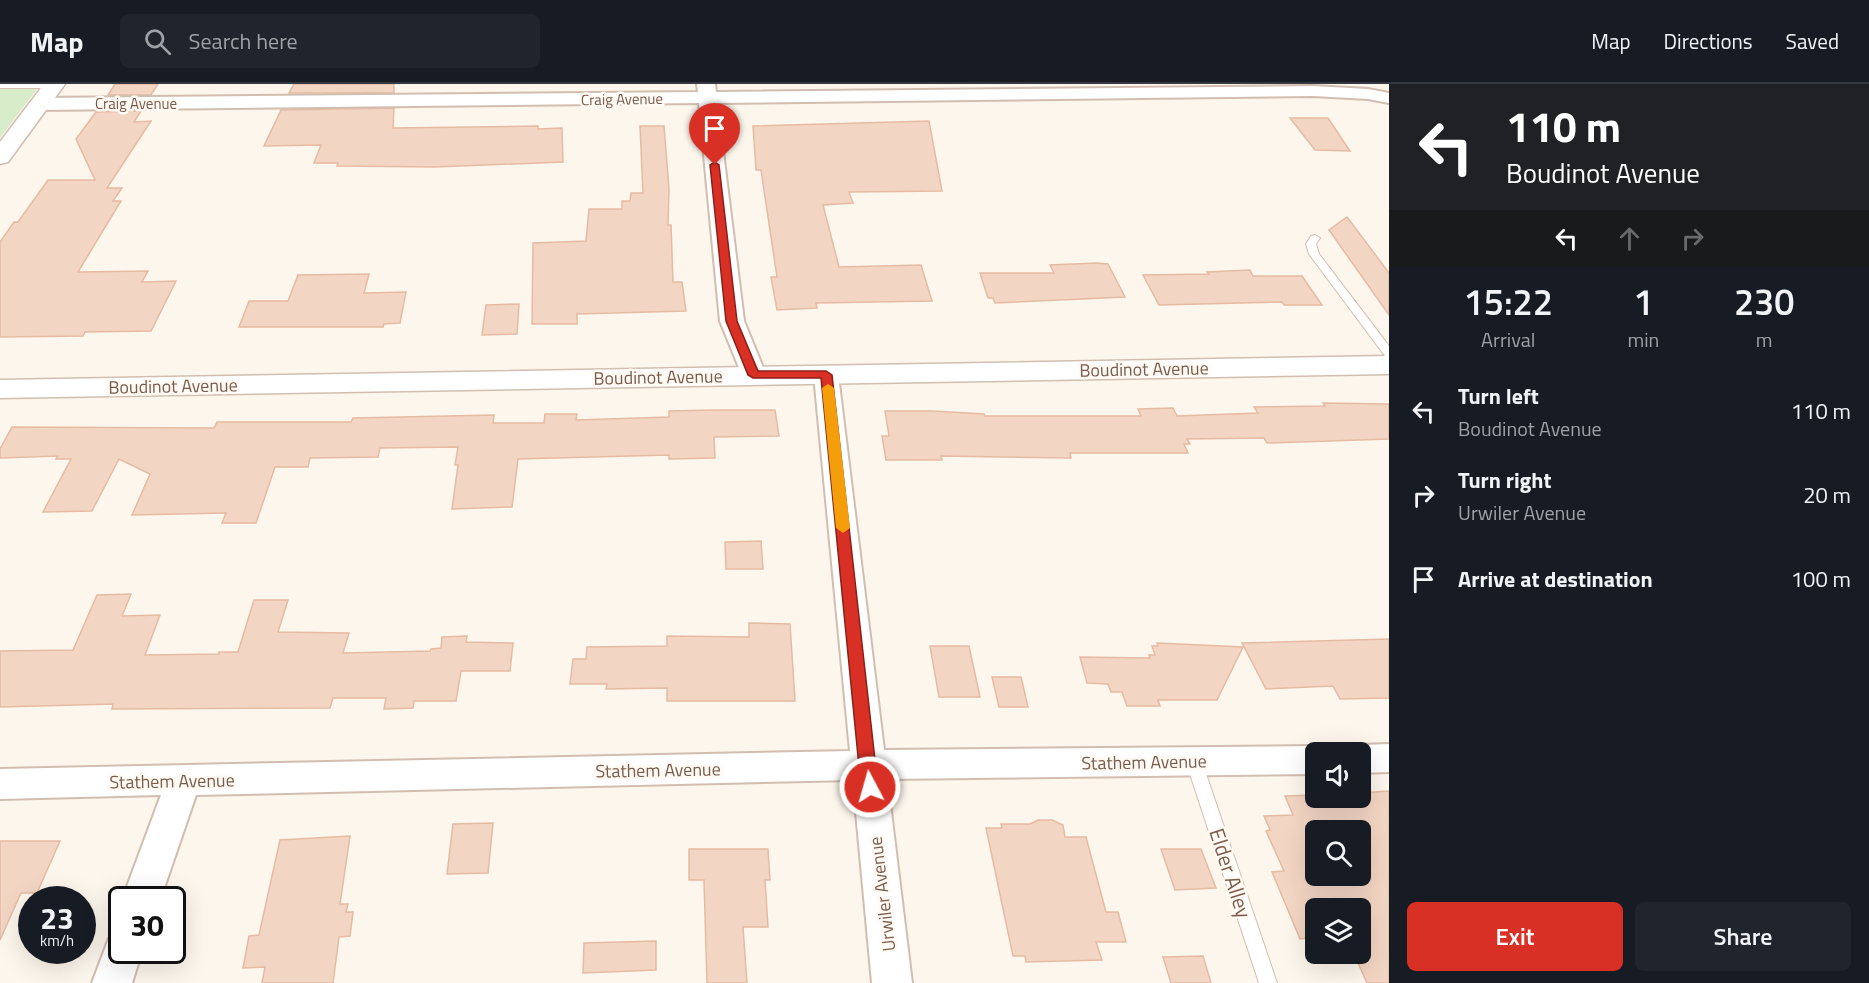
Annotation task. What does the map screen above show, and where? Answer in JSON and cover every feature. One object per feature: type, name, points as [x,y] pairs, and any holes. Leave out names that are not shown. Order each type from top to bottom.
[{"type":"street","points":[[0,157],[55,84]]},
{"type":"street","name":"Craig Avenue","points":[[40,104],[707,91],[1310,88],[1389,98]]},
{"type":"street","points":[[707,91],[732,321],[753,375]]},
{"type":"street","name":"Boudinot Avenue","points":[[0,389],[1389,365]]},
{"type":"street","name":"Urwiler Avenue","points":[[826,375],[892,983]]},
{"type":"street","points":[[1371,759],[1389,758]]},
{"type":"street","name":"Stathem Avenue","points":[[0,784],[867,765],[1305,760]]},
{"type":"street","points":[[146,886],[184,780]]},
{"type":"street","points":[[112,983],[119,964]]},
{"type":"lane","points":[[0,85],[55,84]]},
{"type":"lane","points":[[1315,238],[1311,244],[1314,254],[1389,354]]},
{"type":"lane","name":"Elder Alley","points":[[1194,762],[1268,983]]},
{"type":"green space","points":[[0,84],[41,84],[0,138]]},
{"type":"building","points":[[115,84],[158,84],[151,95],[108,95]]},
{"type":"building","points":[[294,84],[394,84],[394,93],[289,93]]},
{"type":"building","points":[[394,108],[393,128],[538,126],[538,129],[562,128],[563,162],[435,167],[337,166],[338,163],[314,163],[321,145],[264,146],[281,110]]},
{"type":"building","points":[[141,111],[134,122],[151,121],[107,188],[122,188],[113,201],[121,201],[78,272],[148,271],[142,282],[176,281],[151,331],[85,332],[83,336],[0,337],[0,242],[14,222],[18,222],[48,180],[95,180],[76,139],[96,112]]},
{"type":"building","points":[[1290,118],[1328,118],[1350,151],[1315,150]]},
{"type":"building","points":[[929,121],[942,191],[849,192],[853,203],[823,205],[839,267],[921,265],[932,301],[816,303],[817,308],[777,310],[771,277],[777,277],[761,170],[756,170],[753,126]]},
{"type":"building","points":[[640,126],[664,126],[673,282],[682,282],[686,311],[577,314],[577,324],[532,324],[533,243],[586,241],[589,209],[622,209],[622,201],[630,201],[631,193],[643,193]]},
{"type":"building","points":[[1347,217],[1389,273],[1389,315],[1329,230]]},
{"type":"building","points":[[1108,264],[1125,297],[995,303],[993,298],[988,298],[980,273],[1054,273],[1050,265]]},
{"type":"building","points":[[1250,270],[1253,276],[1302,276],[1322,305],[1284,305],[1282,302],[1159,305],[1143,275],[1209,274],[1207,272]]},
{"type":"building","points":[[369,274],[364,293],[406,292],[400,323],[384,324],[383,327],[239,327],[249,301],[288,301],[298,275]]},
{"type":"building","points":[[519,304],[517,334],[482,335],[486,305]]},
{"type":"building","points":[[1323,403],[1389,404],[1389,439],[1267,443],[1264,438],[1187,439],[1190,444],[1184,444],[1188,453],[1070,453],[1071,458],[941,456],[942,460],[886,460],[882,436],[889,436],[885,411],[932,411],[984,414],[985,416],[1141,416],[1138,409],[1173,408],[1177,416],[1258,413],[1254,407],[1325,406]]},
{"type":"building","points":[[775,410],[779,436],[714,437],[715,458],[669,459],[669,455],[518,459],[512,507],[452,509],[458,447],[380,448],[378,457],[310,458],[308,467],[275,467],[256,523],[222,523],[226,513],[132,515],[150,474],[119,459],[92,511],[43,512],[71,459],[56,459],[58,456],[0,458],[0,449],[12,427],[214,428],[217,422],[351,422],[353,418],[494,415],[493,423],[544,423],[545,414],[577,414],[576,420],[669,417],[669,411]]},
{"type":"building","points":[[761,541],[763,569],[726,569],[725,542]]},
{"type":"building","points":[[131,594],[122,616],[160,615],[145,655],[238,652],[254,600],[288,600],[278,632],[349,633],[343,653],[430,651],[441,648],[442,637],[467,636],[466,642],[513,643],[510,671],[461,671],[456,701],[414,701],[413,708],[384,709],[386,698],[333,698],[330,708],[112,709],[113,704],[0,707],[0,651],[73,650],[97,595]]},
{"type":"building","points":[[749,623],[790,624],[795,701],[667,701],[667,688],[606,689],[607,684],[570,684],[573,659],[586,659],[587,647],[667,646],[667,636],[749,637]]},
{"type":"building","points":[[1389,639],[1389,698],[1340,699],[1333,686],[1266,689],[1242,643]]},
{"type":"building","points":[[1157,643],[1243,647],[1217,700],[1158,700],[1160,706],[1127,706],[1122,692],[1111,692],[1108,684],[1087,683],[1080,657],[1150,658],[1149,655],[1155,655],[1152,646],[1158,646]]},
{"type":"building","points":[[930,646],[969,646],[980,697],[939,697]]},
{"type":"building","points":[[992,677],[1021,677],[1028,707],[999,707]]},
{"type":"building","points":[[1389,791],[1389,983],[1367,983],[1358,964],[1371,964],[1371,898],[1305,898],[1305,938],[1300,939],[1272,872],[1284,871],[1266,831],[1270,830],[1264,816],[1293,815],[1285,796],[1305,795],[1305,808],[1371,808],[1371,792]]},
{"type":"building","points":[[1038,820],[1052,820],[1063,825],[1065,837],[1086,837],[1106,912],[1118,912],[1126,942],[1096,942],[1102,960],[1026,962],[1025,956],[1013,956],[986,828],[1002,828],[1001,824],[1030,824]]},
{"type":"building","points":[[493,823],[488,873],[447,874],[453,824]]},
{"type":"building","points":[[350,836],[340,904],[348,904],[346,912],[353,912],[350,936],[339,937],[333,983],[262,983],[265,967],[243,968],[249,936],[259,935],[280,840]]},
{"type":"building","points":[[0,841],[60,841],[40,886],[18,886],[18,900],[0,940]]},
{"type":"building","points":[[689,849],[768,849],[770,880],[765,880],[768,927],[743,927],[747,983],[707,983],[704,880],[689,880]]},
{"type":"building","points":[[1161,849],[1201,849],[1216,888],[1175,890]]},
{"type":"building","points":[[656,941],[656,970],[583,973],[584,943]]},
{"type":"building","points":[[1203,956],[1211,983],[1171,983],[1163,957]]},
{"type":"slow traffic","points":[[828,388],[843,528]]},
{"type":"route","points":[[715,165],[732,321],[753,375],[826,375],[870,787]]}]
